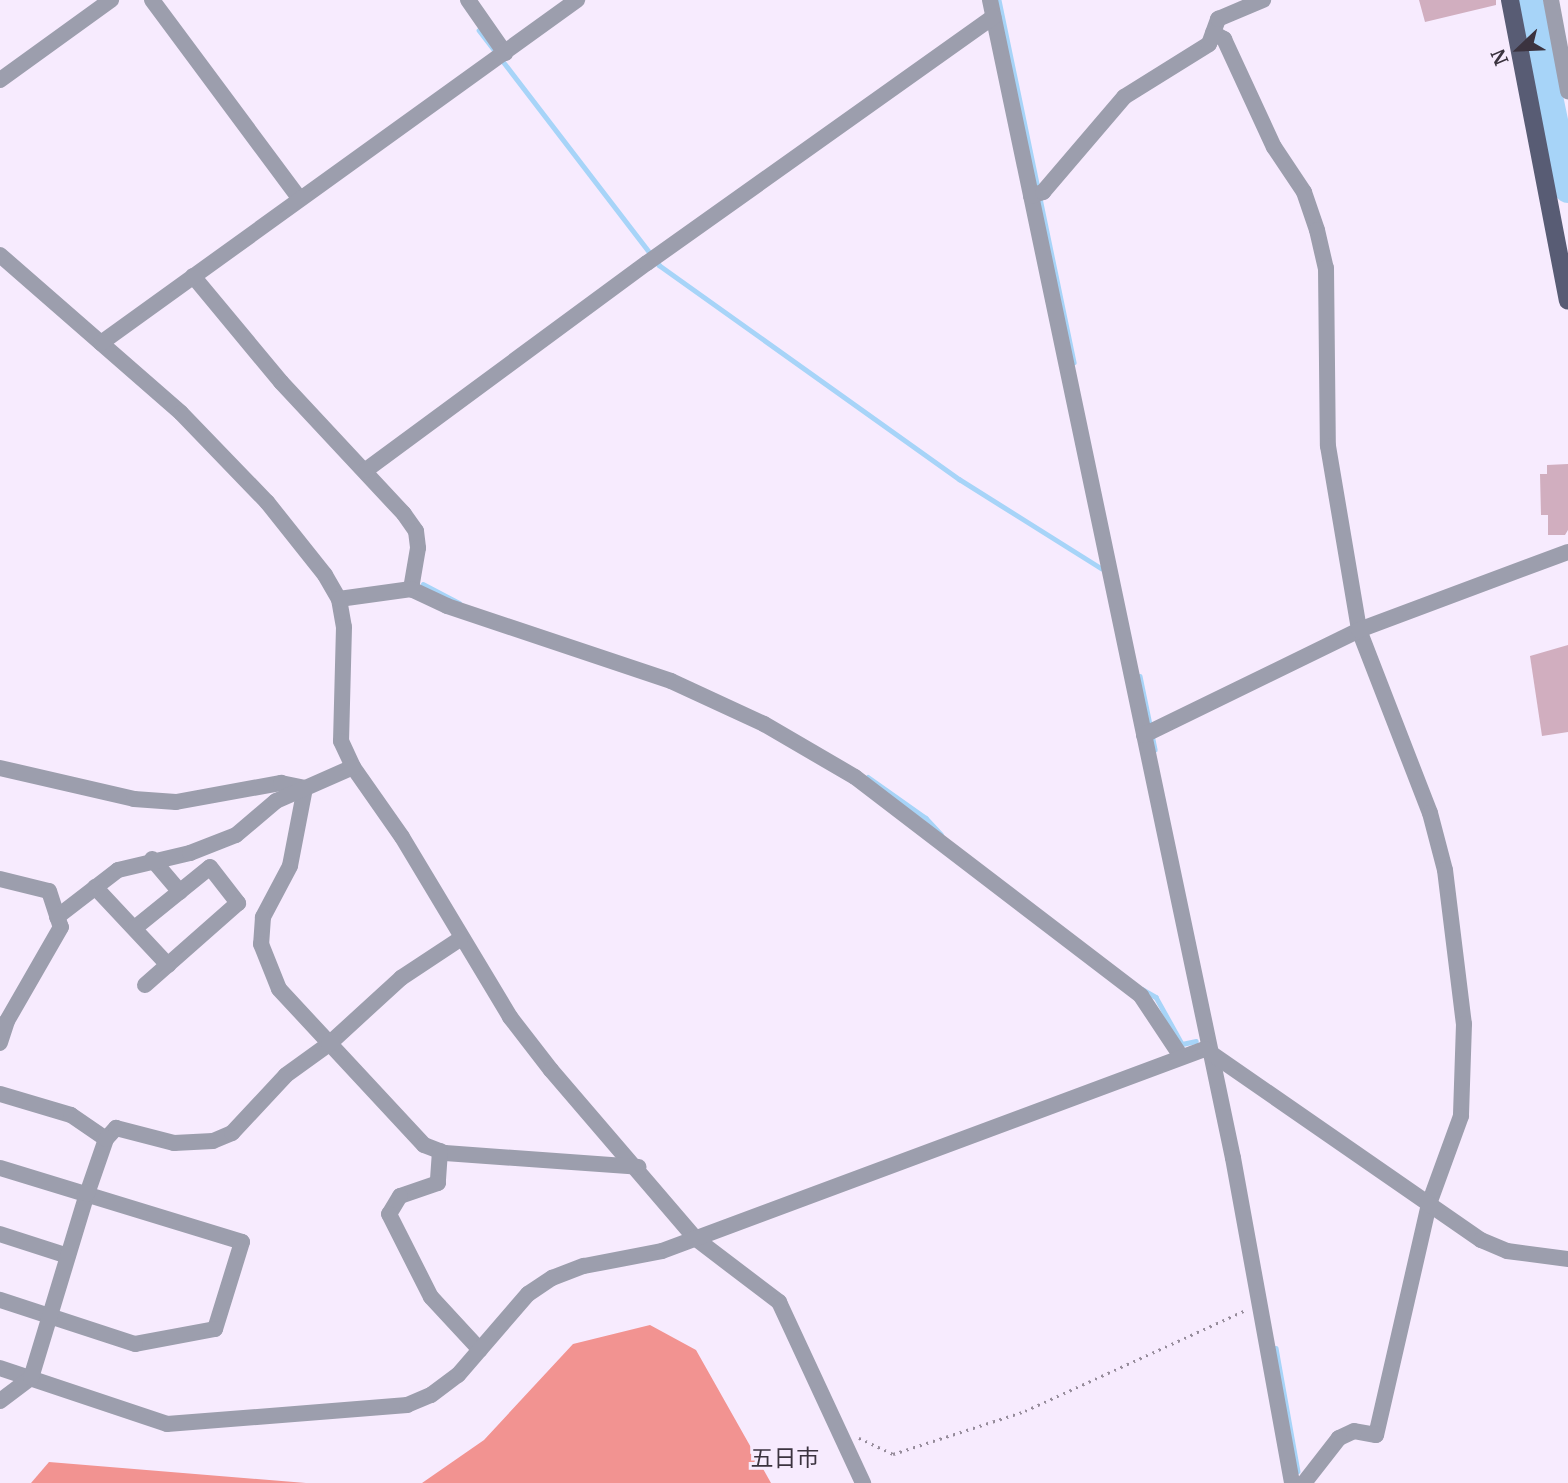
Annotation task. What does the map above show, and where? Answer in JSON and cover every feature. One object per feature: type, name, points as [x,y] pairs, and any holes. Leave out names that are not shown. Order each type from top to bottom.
[{"type":"main road","points":[[1510,0],[1568,300]]},
{"type":"street","points":[[0,80],[111,0]]},
{"type":"street","points":[[152,0],[299,198]]},
{"type":"street","points":[[468,0],[500,56]]},
{"type":"street","points":[[101,343],[577,0]]},
{"type":"street","points":[[990,0],[1036,194],[1217,1056],[1292,1483]]},
{"type":"street","points":[[1036,194],[1124,97],[1209,44],[1218,19],[1263,0]]},
{"type":"street","points":[[1551,0],[1568,91]]},
{"type":"street","points":[[366,470],[652,259],[993,17]]},
{"type":"street","points":[[1213,33],[1223,39],[1274,147],[1304,192],[1317,230],[1326,268],[1328,446],[1359,630],[1430,813],[1445,870],[1464,1024],[1461,1116],[1429,1204],[1376,1435],[1354,1432],[1339,1438],[1304,1483]]},
{"type":"street","points":[[0,256],[181,413],[267,502],[312,557],[339,599],[344,627],[341,741],[353,766],[402,837],[460,939],[510,1017],[551,1070],[638,1167],[695,1238],[779,1302],[863,1483]]},
{"type":"street","points":[[193,276],[281,382],[366,470],[416,531],[417,575],[411,589]]},
{"type":"street","points":[[1149,733],[1359,630],[1568,552]]},
{"type":"street","points":[[339,599],[411,589],[447,606],[671,681],[764,724],[855,777],[1141,996],[1180,1055]]},
{"type":"street","points":[[57,917],[118,870],[152,859],[190,853],[236,835],[262,809],[353,766]]},
{"type":"street","points":[[0,768],[155,801],[176,802],[281,783],[305,788]]},
{"type":"street","points":[[305,788],[290,866],[263,917],[261,944],[279,989],[424,1145],[440,1151],[638,1167]]},
{"type":"street","points":[[152,859],[180,892]]},
{"type":"street","points":[[136,927],[210,867],[238,903],[145,985]]},
{"type":"street","points":[[0,879],[49,891],[61,927],[4,1020],[0,1044]]},
{"type":"street","points":[[95,887],[136,927],[168,964]]},
{"type":"street","points":[[0,1401],[31,1378],[87,1194],[106,1139],[116,1128],[174,1143],[213,1141],[232,1133],[286,1075],[328,1044],[401,978],[460,939]]},
{"type":"street","points":[[0,1368],[167,1424],[407,1405],[431,1395],[458,1375],[528,1294],[552,1278],[584,1266],[662,1251],[854,1183],[1180,1055],[1217,1056],[1482,1240],[1507,1251],[1568,1259]]},
{"type":"street","points":[[0,1094],[71,1115],[106,1139]]},
{"type":"street","points":[[440,1151],[438,1183],[400,1196],[389,1214],[431,1297],[480,1350]]},
{"type":"street","points":[[0,1168],[242,1242],[215,1329],[135,1344],[0,1300]]},
{"type":"street","points":[[0,1234],[68,1256]]},
{"type":"path","points":[[840,1429],[893,1454],[1080,1388],[1259,1303]]},
{"type":"shaded area","points":[[650,1325],[696,1350],[771,1483],[422,1483],[484,1440],[573,1344]]},
{"type":"shaded area","points":[[49,1462],[306,1483],[31,1483]]},
{"type":"building","points":[[1419,0],[1496,0],[1496,5],[1425,22]]},
{"type":"building","points":[[1568,464],[1568,530],[1565,535],[1548,535],[1548,515],[1541,515],[1540,474],[1547,474],[1547,465]]},
{"type":"building","points":[[1568,645],[1568,732],[1542,736],[1530,656]]},
{"type":"waterway","points":[[999,0],[1074,362]]},
{"type":"waterway","points":[[1529,0],[1568,189]]},
{"type":"waterway","points":[[479,30],[659,265],[959,479],[1101,568]]},
{"type":"waterway","points":[[423,584],[459,603]]},
{"type":"waterway","points":[[1140,676],[1155,749]]},
{"type":"waterway","points":[[868,777],[926,818],[941,834]]},
{"type":"waterway","points":[[1142,989],[1156,997],[1182,1044],[1196,1041]]},
{"type":"waterway","points":[[1276,1348],[1298,1471]]},
{"type":"district","name":"五日市","points":[[785,1458]]}]
